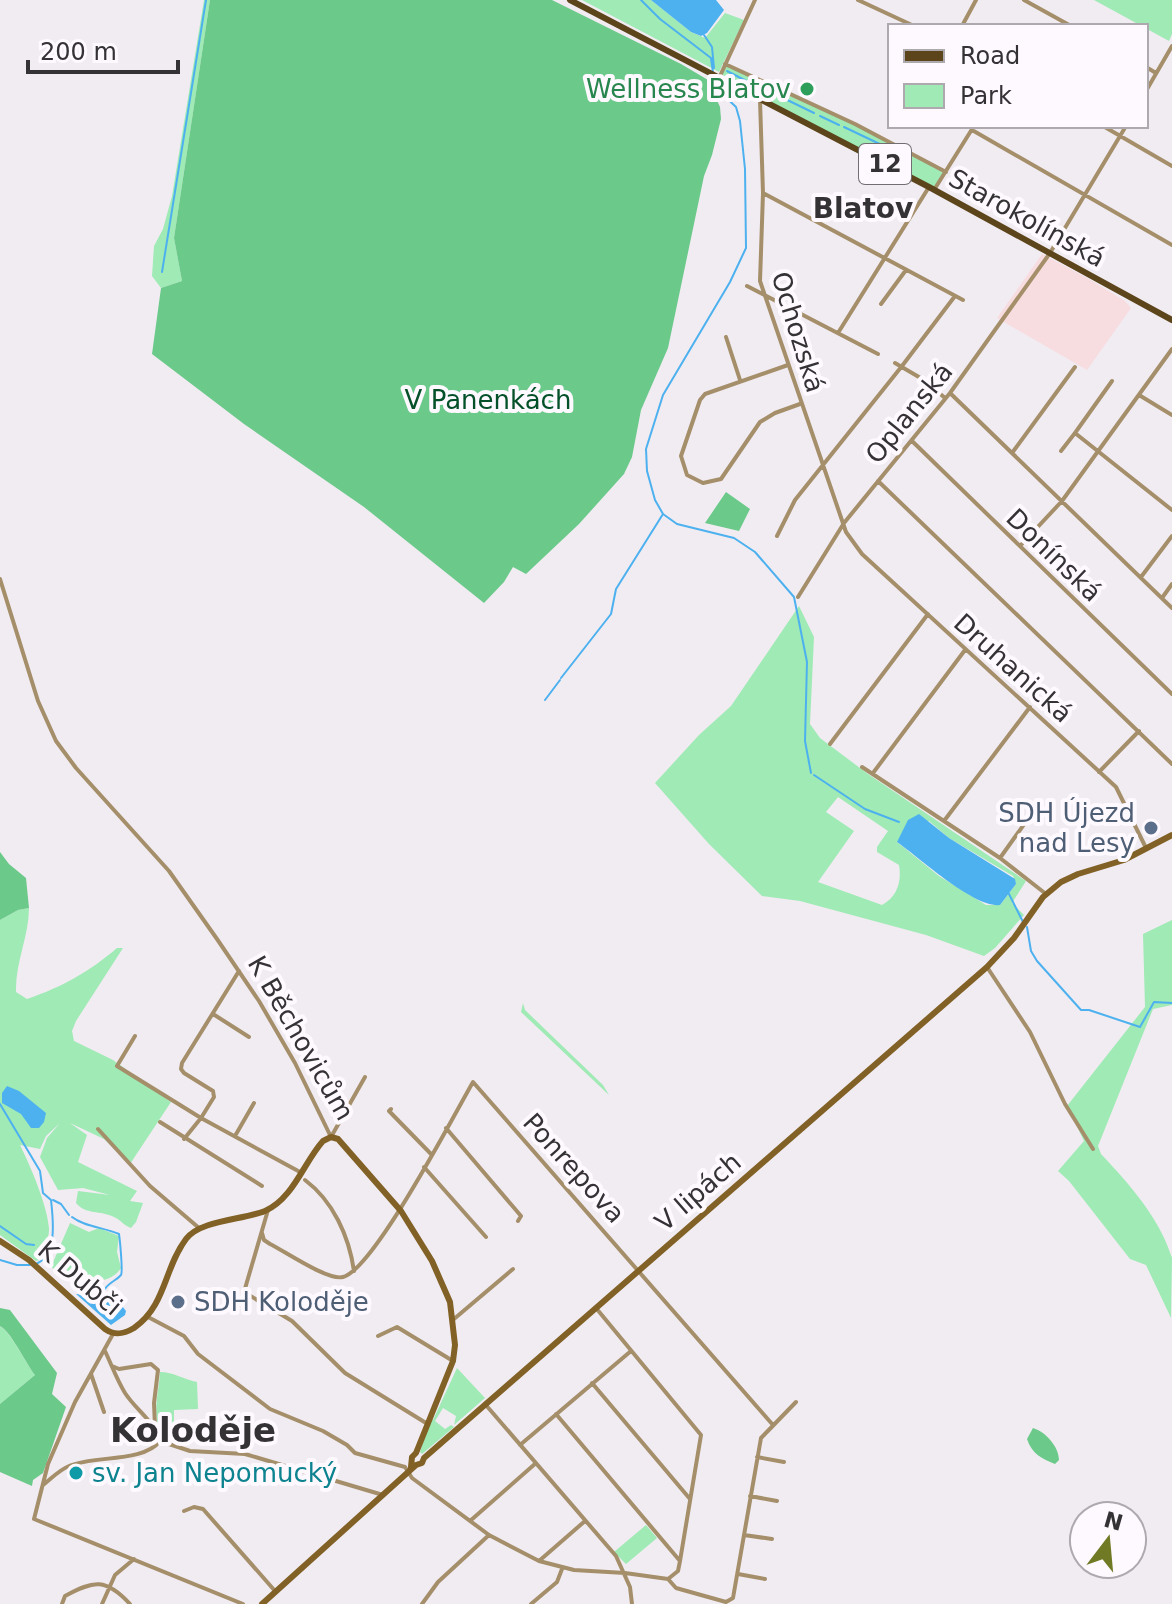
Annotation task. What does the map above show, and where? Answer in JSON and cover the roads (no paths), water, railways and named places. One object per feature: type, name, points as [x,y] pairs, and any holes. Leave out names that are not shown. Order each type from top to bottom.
[{"type":"main road","name":"Starokolínská","points":[[570,0],[720,76],[1172,320]]},
{"type":"street","points":[[720,76],[755,0]]},
{"type":"street","points":[[858,0],[910,24]]},
{"type":"street","points":[[963,24],[976,0]]},
{"type":"street","points":[[1024,0],[1067,24]]},
{"type":"street","points":[[1148,87],[1172,46]]},
{"type":"street","name":"Starokolínská","points":[[725,64],[855,124],[946,172]]},
{"type":"street","points":[[1148,68],[1156,73]]},
{"type":"street","name":"Ochozská","points":[[759,97],[763,193],[759,265],[764,295],[844,523]]},
{"type":"street","points":[[838,333],[973,128],[1172,245]]},
{"type":"street","points":[[1107,128],[1172,166]]},
{"type":"street","name":"Oplanská","points":[[798,597],[844,523],[950,393],[1050,253],[1125,128]]},
{"type":"street","points":[[763,193],[963,300]]},
{"type":"street","points":[[881,304],[906,270]]},
{"type":"street","points":[[747,286],[878,354]]},
{"type":"street","points":[[777,536],[795,500],[955,296]]},
{"type":"street","points":[[726,337],[740,380]]},
{"type":"street","points":[[1020,546],[1062,501],[1172,349]]},
{"type":"street","points":[[895,363],[924,380],[945,398]]},
{"type":"street","points":[[788,365],[712,390],[700,400],[681,456],[682,466],[694,481],[703,483],[721,479],[760,422],[801,404]]},
{"type":"street","points":[[1012,453],[1075,367]]},
{"type":"street","points":[[1061,451],[1112,381]]},
{"type":"street","points":[[950,393],[1172,608]]},
{"type":"street","points":[[1139,395],[1172,415]]},
{"type":"street","points":[[1075,433],[1172,510]]},
{"type":"street","name":"Donínská","points":[[912,441],[1172,694]]},
{"type":"street","points":[[878,481],[1172,764]]},
{"type":"street","name":"Druhanická","points":[[844,523],[853,544],[1122,796],[1146,849]]},
{"type":"street","points":[[1141,577],[1172,536]]},
{"type":"street","name":"K Běchovicům","points":[[0,579],[38,701],[56,741],[76,768],[169,871],[239,971],[295,1063],[331,1137],[346,1147],[401,1211],[445,1287],[454,1319],[453,1361],[412,1457],[412,1467]]},
{"type":"street","points":[[1162,598],[1172,584]]},
{"type":"street","points":[[830,744],[928,614]]},
{"type":"street","points":[[873,773],[965,650]]},
{"type":"street","points":[[944,821],[1030,707]]},
{"type":"street","points":[[1099,772],[1139,731]]},
{"type":"street","points":[[862,767],[1000,858],[1046,894],[1078,874],[1124,860],[1172,835]]},
{"type":"street","points":[[1000,858],[1030,816]]},
{"type":"street","name":"V lipách","points":[[412,1467],[421,1465],[424,1458],[485,1404],[987,967],[1046,894]]},
{"type":"street","points":[[987,967],[1030,1032],[1065,1104],[1093,1149]]},
{"type":"street","points":[[184,1139],[214,1097],[213,1091],[181,1069],[182,1063],[239,971]]},
{"type":"street","points":[[213,1014],[249,1037]]},
{"type":"street","points":[[135,1036],[117,1066],[201,1118],[300,1172]]},
{"type":"street","points":[[98,1129],[150,1186],[199,1228],[268,1210],[287,1194],[320,1144],[331,1137],[365,1077]]},
{"type":"street","name":"Ponrepova","points":[[446,1128],[473,1082],[773,1425]]},
{"type":"street","points":[[235,1136],[254,1103]]},
{"type":"street","points":[[391,1109],[389,1111],[431,1154]]},
{"type":"street","points":[[160,1122],[262,1186]]},
{"type":"street","points":[[262,1233],[264,1240],[270,1244],[330,1276],[344,1277],[363,1263],[401,1211],[446,1128],[521,1216],[518,1221]]},
{"type":"street","points":[[424,1167],[486,1237]]},
{"type":"street","points":[[305,1180],[337,1217],[354,1271]]},
{"type":"street","points":[[268,1210],[244,1292],[292,1321],[345,1373],[426,1423]]},
{"type":"street","name":"K Dubči","points":[[0,1241],[29,1260],[113,1334],[127,1332],[148,1316],[162,1294],[185,1240],[199,1228]]},
{"type":"street","points":[[454,1319],[513,1269]]},
{"type":"street","points":[[412,1467],[412,1478],[470,1521],[489,1535],[539,1561],[562,1569],[668,1579],[678,1571],[700,1432],[596,1308]]},
{"type":"street","points":[[148,1316],[184,1336],[198,1354],[270,1409],[323,1431],[355,1453],[412,1467]]},
{"type":"street","points":[[378,1336],[397,1327],[453,1361]]},
{"type":"street","points":[[113,1334],[75,1402],[41,1487],[34,1519],[243,1604]]},
{"type":"street","points":[[105,1351],[126,1395],[155,1427]]},
{"type":"street","points":[[520,1445],[631,1351]]},
{"type":"street","points":[[112,1366],[119,1369],[151,1364],[158,1370],[154,1403],[155,1427],[160,1441]]},
{"type":"street","points":[[91,1374],[104,1412]]},
{"type":"street","points":[[592,1383],[690,1499]]},
{"type":"street","points":[[668,1579],[672,1586],[702,1596],[726,1602],[733,1598],[761,1438],[796,1402]]},
{"type":"street","points":[[485,1404],[616,1556],[625,1573],[632,1604]]},
{"type":"street","points":[[556,1414],[680,1561]]},
{"type":"street","points":[[160,1441],[190,1451],[245,1454],[383,1495]]},
{"type":"street","points":[[41,1487],[66,1467],[95,1459],[139,1454],[156,1447],[160,1441]]},
{"type":"street","points":[[416,1453],[424,1458]]},
{"type":"street","points":[[757,1457],[784,1462]]},
{"type":"street","points":[[470,1521],[536,1463]]},
{"type":"street","points":[[262,1604],[412,1467]]},
{"type":"street","points":[[750,1496],[777,1501]]},
{"type":"street","points":[[184,1511],[194,1507],[203,1509],[275,1591]]},
{"type":"street","points":[[539,1561],[585,1521]]},
{"type":"street","points":[[422,1604],[438,1582],[489,1535]]},
{"type":"street","points":[[744,1535],[772,1539]]},
{"type":"street","points":[[102,1604],[115,1575],[134,1559]]},
{"type":"street","points":[[531,1604],[557,1582],[562,1569]]},
{"type":"street","points":[[738,1574],[765,1579]]},
{"type":"street","points":[[62,1604],[65,1596],[89,1584],[110,1586],[130,1604]]},
{"type":"water","points":[[651,0],[716,0],[724,10],[707,33],[701,36],[691,32]]},
{"type":"water","points":[[919,814],[949,838],[1015,879],[1016,884],[1000,905],[989,904],[962,891],[897,842],[908,820]]},
{"type":"water","points":[[7,1086],[19,1091],[46,1113],[39,1128],[31,1128],[21,1114],[2,1103],[2,1093]]},
{"type":"water","points":[[105,1289],[126,1311],[111,1325],[76,1294],[87,1295]]},
{"type":"waterway","points":[[162,272],[206,0]]},
{"type":"waterway","points":[[641,0],[660,19],[711,58],[715,87],[736,107],[745,169],[746,248],[730,282],[663,395],[646,449],[647,471],[655,500],[663,514],[677,524],[734,538],[755,552],[794,597],[807,662],[805,741],[811,773]]},
{"type":"waterway","points":[[704,35],[712,47],[714,68]]},
{"type":"waterway","points":[[727,71],[758,87]]},
{"type":"waterway","points":[[764,89],[769,91]]},
{"type":"waterway","points":[[775,94],[814,113]]},
{"type":"waterway","points":[[820,116],[839,125]]},
{"type":"waterway","points":[[844,127],[907,157]]},
{"type":"waterway","points":[[561,678],[611,614],[616,589],[663,514]]},
{"type":"waterway","points":[[545,700],[560,680]]},
{"type":"waterway","points":[[814,775],[865,809],[899,822]]},
{"type":"waterway","points":[[1008,892],[1023,922]]},
{"type":"waterway","points":[[1027,927],[1031,951],[1037,961],[1081,1010],[1140,1027],[1154,1002],[1172,1003]]},
{"type":"waterway","points":[[0,1104],[40,1171],[43,1193],[51,1200],[51,1245],[48,1253],[36,1264]]},
{"type":"waterway","points":[[53,1200],[61,1204],[69,1215]]},
{"type":"waterway","points":[[72,1217],[119,1234],[121,1275],[105,1289]]},
{"type":"waterway","points":[[0,1226],[26,1244],[34,1245]]},
{"type":"waterway","points":[[0,1260],[30,1265]]},
{"type":"place","name":"Wellness Blatov","points":[[807,89]]},
{"type":"place","name":"SDH Újezd nad Lesy","points":[[1151,828]]},
{"type":"place","name":"SDH Koloděje","points":[[178,1302]]},
{"type":"place","name":"sv. Jan Nepomucký","points":[[76,1473]]},
{"type":"district","name":"Blatov","points":[[863,208]]},
{"type":"district","name":"Koloděje","points":[[193,1430]]},
{"type":"park label","name":"V Panenkách","points":[[488,400]]}]
